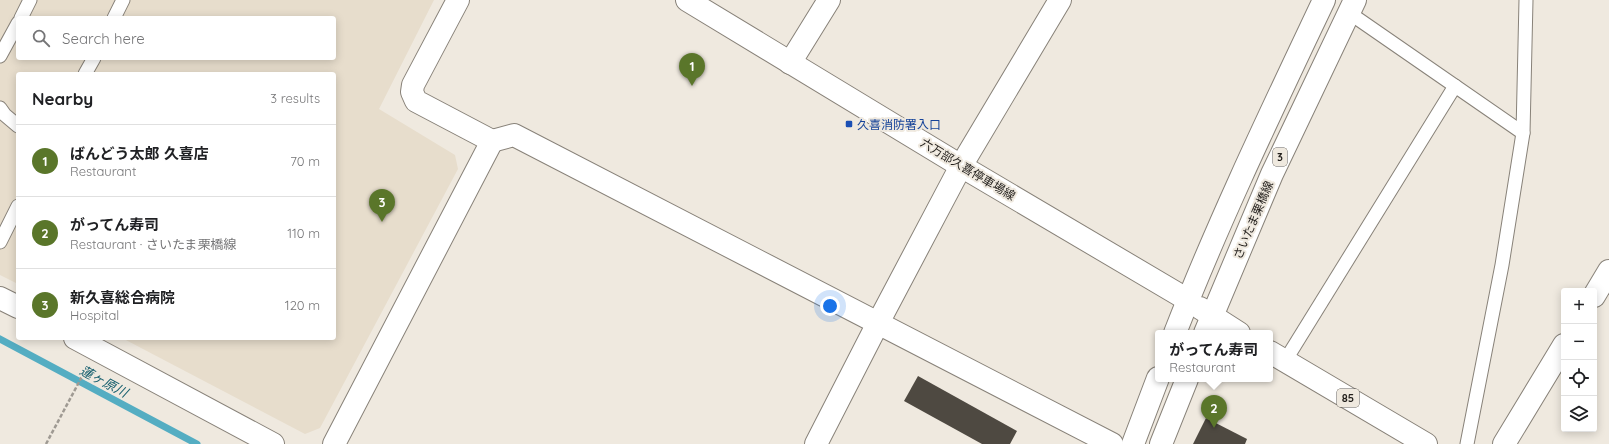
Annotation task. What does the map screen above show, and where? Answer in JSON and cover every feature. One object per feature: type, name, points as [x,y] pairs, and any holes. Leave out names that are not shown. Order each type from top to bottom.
[{"type":"street","points":[[458,0],[412,84],[412,92],[416,101],[492,141],[514,135],[1112,444]]},
{"type":"street","name":"六万部久喜停車場線","points":[[687,0],[961,166],[1188,300],[1208,324],[1229,330]]},
{"type":"street","points":[[790,63],[829,0]]},
{"type":"street","points":[[816,444],[961,166],[1060,0]]},
{"type":"street","name":"3","points":[[1176,330],[1249,161],[1324,0]]},
{"type":"street","name":"さいたま栗橋線","points":[[1208,324],[1272,174],[1351,6]]},
{"type":"street","points":[[334,444],[492,141]]},
{"type":"street","points":[[1597,291],[1609,271]]},
{"type":"street","points":[[0,298],[16,306]]},
{"type":"street","points":[[79,340],[274,444]]},
{"type":"street","points":[[1504,444],[1561,350]]},
{"type":"street","name":"85","points":[[1278,357],[1426,444]]},
{"type":"street","points":[[1133,444],[1156,382]]},
{"type":"street","points":[[1161,444],[1186,382]]},
{"type":"lane","points":[[21,16],[30,0]]},
{"type":"lane","points":[[115,16],[123,0]]},
{"type":"lane","points":[[1467,444],[1502,265],[1523,133],[1526,0]]},
{"type":"lane","points":[[1351,6],[1455,86],[1523,133]]},
{"type":"lane","points":[[0,56],[16,27]]},
{"type":"lane","points":[[87,72],[93,60]]},
{"type":"lane","points":[[1278,357],[1455,86]]},
{"type":"lane","points":[[0,108],[5,115],[16,124]]},
{"type":"lane","points":[[0,242],[16,210]]},
{"type":"path","points":[[46,444],[96,349]]},
{"type":"shaded area","points":[[0,0],[434,0],[379,109],[455,155],[458,169],[320,428],[305,434],[126,340],[336,340],[336,72],[16,72],[16,283],[0,275]]},
{"type":"building","points":[[918,376],[1017,431],[1010,444],[982,444],[904,401]]},
{"type":"building","points":[[1206,418],[1247,439],[1245,444],[1193,444]]},
{"type":"waterway","name":"蓮ヶ原川","points":[[0,339],[197,444]]},
{"type":"place","name":"ばんどう太郎 久喜店","points":[[692,86]]},
{"type":"place","name":"久喜消防署入口","points":[[849,124]]},
{"type":"place","name":"新久喜総合病院","points":[[382,222]]},
{"type":"place","name":"がってん寿司","points":[[1214,428]]}]
